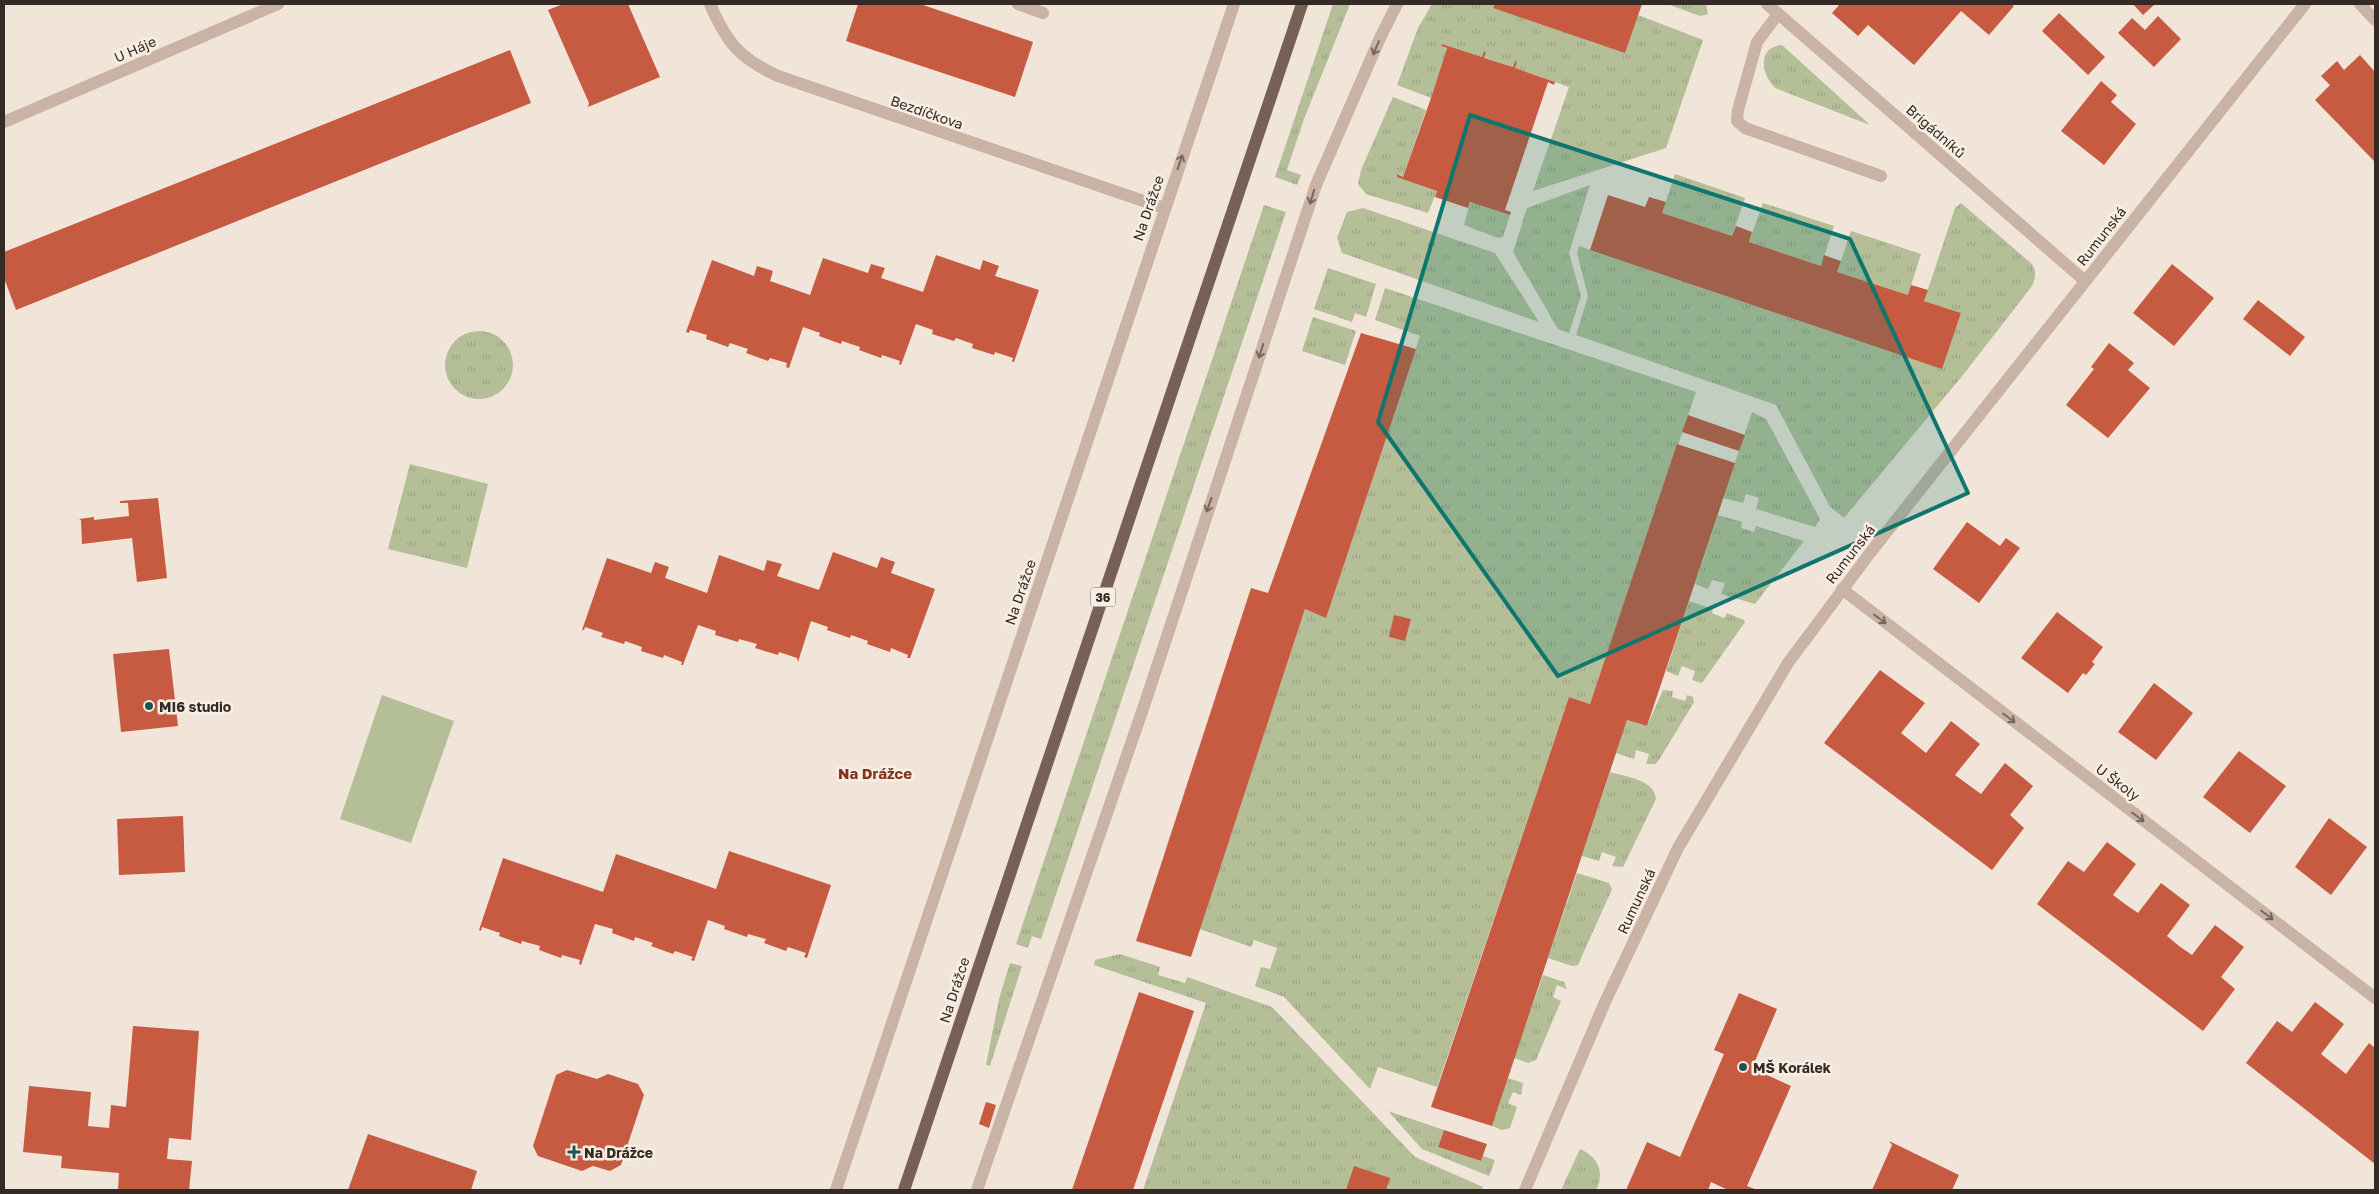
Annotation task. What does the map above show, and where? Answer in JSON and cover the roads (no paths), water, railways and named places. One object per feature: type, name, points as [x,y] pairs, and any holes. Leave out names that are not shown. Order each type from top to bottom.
[{"type":"main road","name":"Na Drážce","points":[[904,1190],[1302,4]]},
{"type":"street","name":"U Háje","points":[[4,122],[278,4]]},
{"type":"street","name":"Bezdíčkova","points":[[710,4],[726,35],[738,51],[751,63],[778,76],[1164,208]]},
{"type":"street","points":[[1018,4],[1043,12]]},
{"type":"street","name":"Na Drážce","points":[[836,1190],[1234,4]]},
{"type":"street","points":[[978,1190],[1137,726],[1316,186],[1380,38],[1397,4]]},
{"type":"street","name":"Brigádníků","points":[[1766,4],[2085,281]]},
{"type":"street","name":"Rumunská","points":[[1525,1190],[1605,1002],[1678,848],[1788,663],[1842,589],[2305,4]]},
{"type":"street","points":[[2360,4],[2375,20]]},
{"type":"street","points":[[1778,14],[1757,42],[1738,110],[1737,121],[1745,128],[1881,176]]},
{"type":"street","name":"U Školy","points":[[1842,589],[2375,998]]},
{"type":"place","name":"MI6 studio","points":[[149,706]]},
{"type":"place","name":"MŠ Korálek","points":[[1743,1067]]},
{"type":"place","name":"Na Drážce","points":[[574,1152]]},
{"type":"district","name":"Na Drážce","points":[[875,773]]}]
